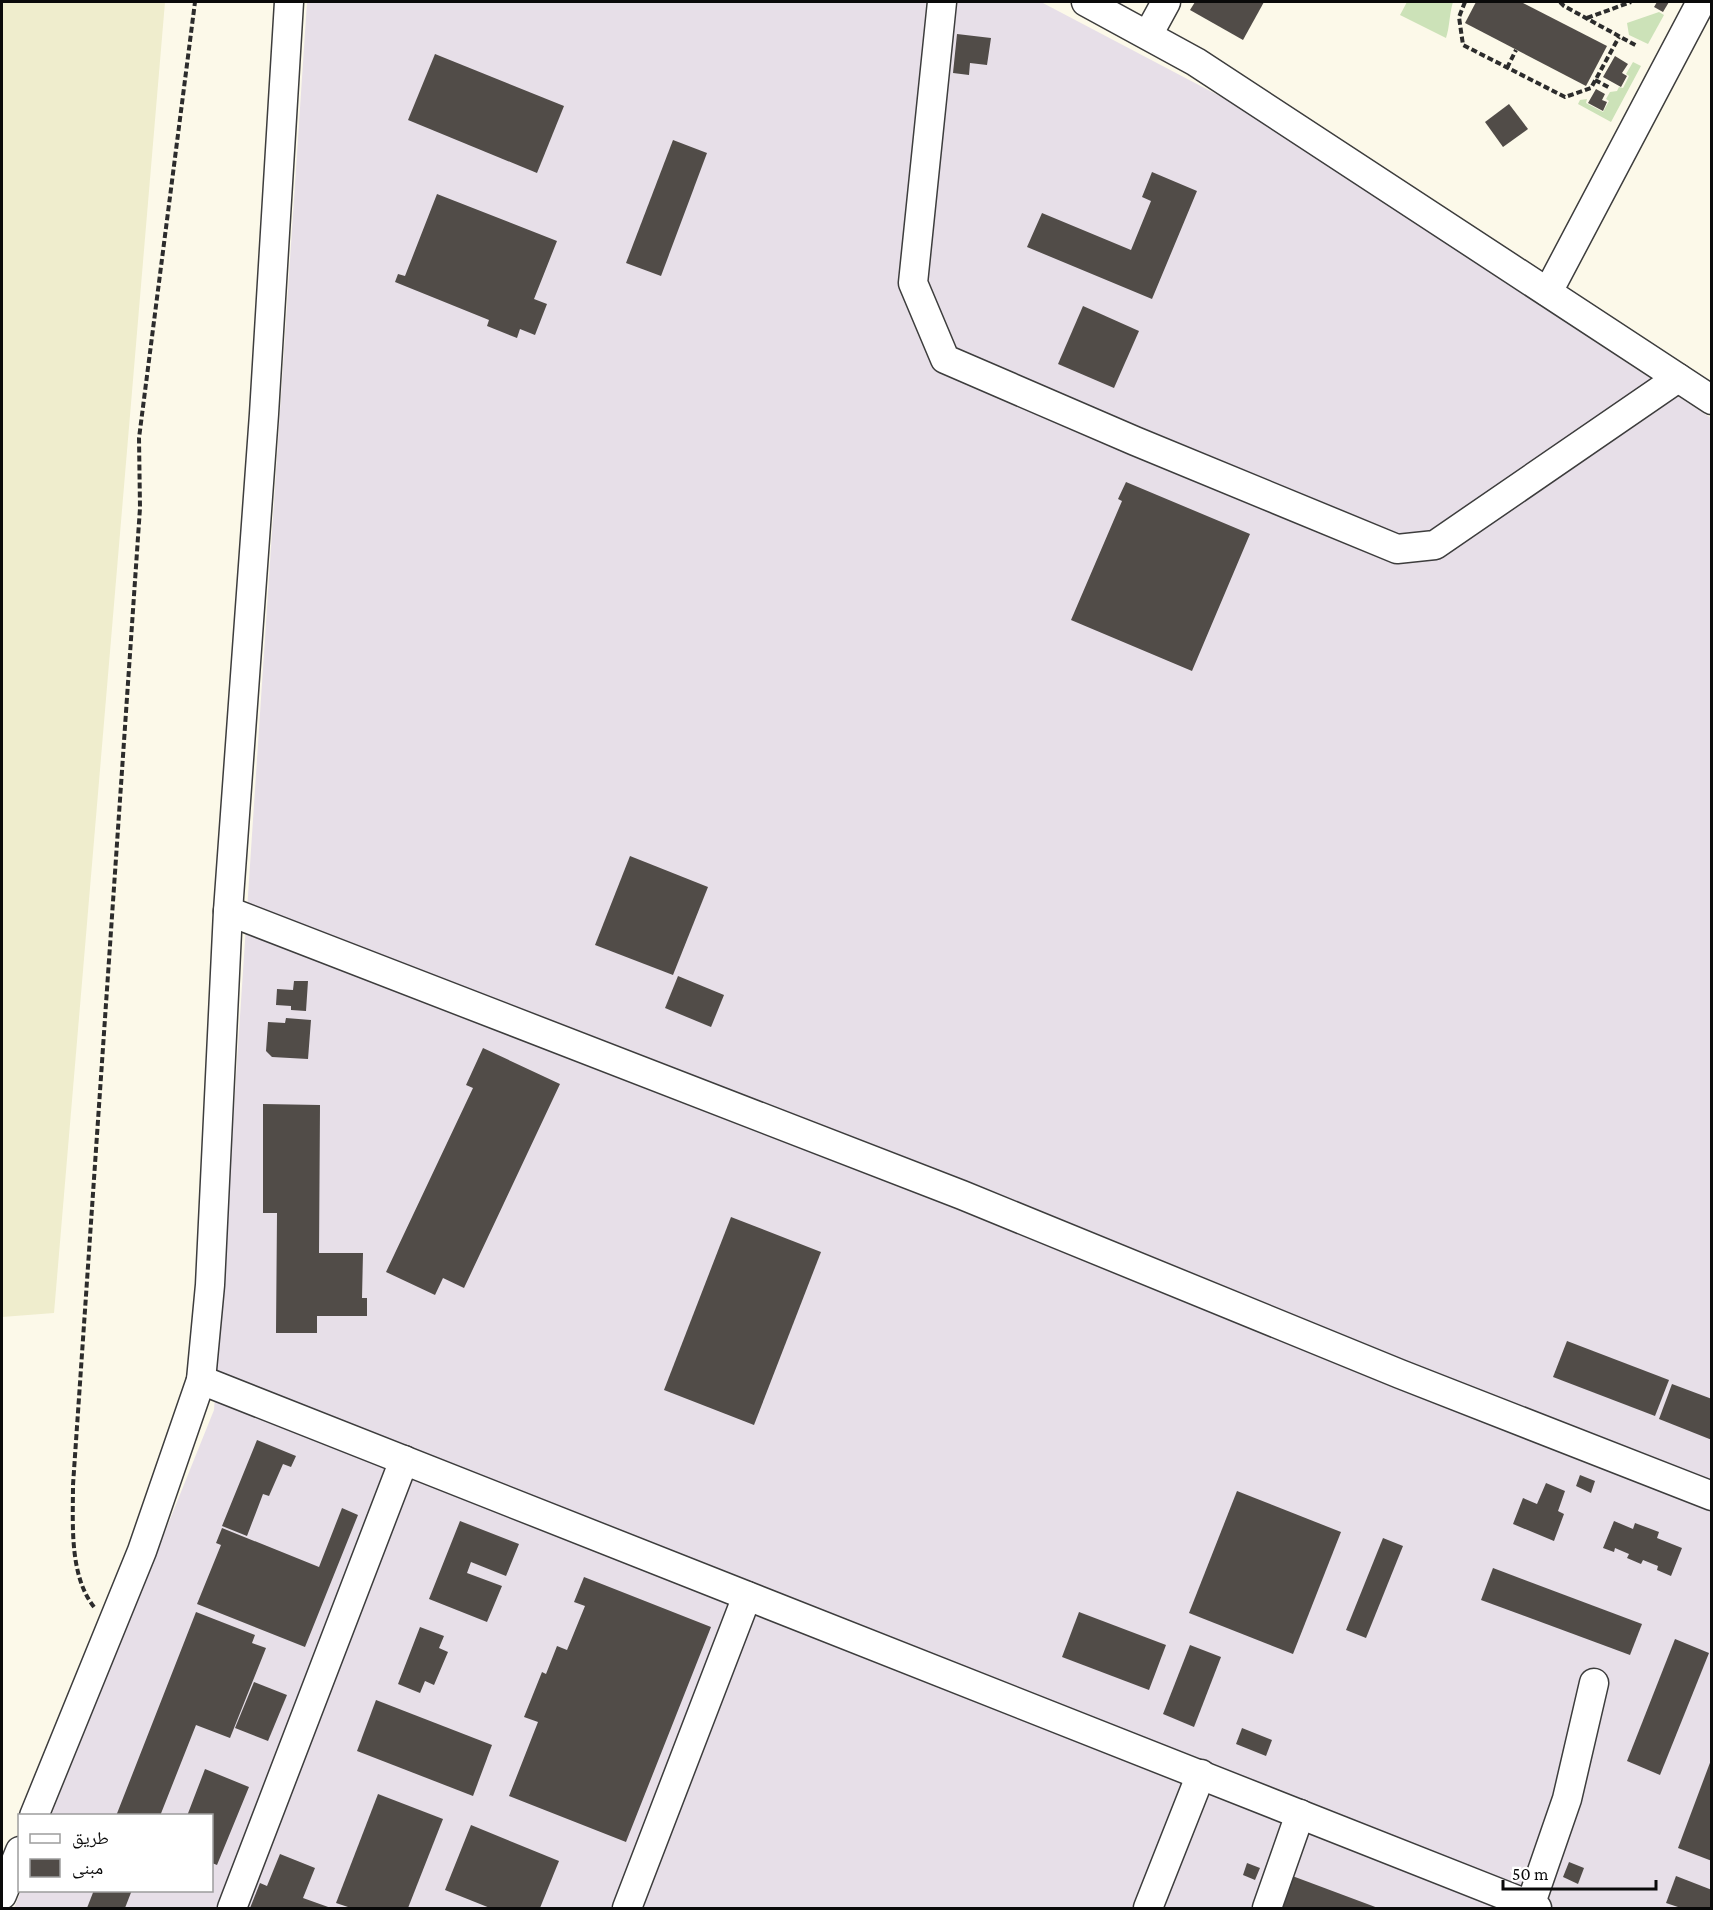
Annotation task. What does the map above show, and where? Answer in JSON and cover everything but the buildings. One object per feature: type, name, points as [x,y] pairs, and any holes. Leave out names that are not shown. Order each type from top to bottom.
[{"type":"street","points":[[34,1814],[142,1551],[201,1380],[210,1285],[228,911],[264,414],[289,2]]},
{"type":"street","points":[[942,2],[914,283],[945,359],[1135,441],[1397,549],[1436,545],[1678,378]]},
{"type":"street","points":[[1086,2],[1196,62],[1712,399]]},
{"type":"street","points":[[1148,35],[1166,2]]},
{"type":"street","points":[[1548,292],[1701,2]]},
{"type":"street","points":[[228,911],[962,1195],[1400,1374],[1712,1496]]},
{"type":"street","points":[[201,1380],[1534,1907],[1567,1799],[1594,1683]]},
{"type":"street","points":[[232,1908],[404,1460]]},
{"type":"street","points":[[627,1908],[747,1596]]},
{"type":"street","points":[[1148,1908],[1201,1774]]},
{"type":"street","points":[[1267,1908],[1300,1814]]},
{"type":"street","points":[[2,1894],[18,1856]]},
{"type":"path","points":[[111,1629],[84,1594],[72,1540],[73,1485],[140,508],[139,438],[195,2]]},
{"type":"path","points":[[1465,2],[1458,16],[1462,45],[1565,97],[1591,88],[1619,37]]},
{"type":"path","points":[[1560,2],[1586,19],[1637,46]]},
{"type":"path","points":[[1586,19],[1631,2]]},
{"type":"path","points":[[1507,68],[1516,50]]},
{"type":"path","points":[[1595,80],[1610,88]]},
{"type":"shaded area","points":[[2,2],[165,2],[54,1313],[2,1317]]},
{"type":"shaded area","points":[[307,2],[1041,2],[1233,103],[1711,418],[1711,1908],[14,1908],[21,1892],[213,1892],[213,1814],[51,1814],[214,1410]]},
{"type":"green space","points":[[1407,2],[1453,2],[1446,38],[1400,15]]},
{"type":"green space","points":[[1659,12],[1664,15],[1648,44],[1629,35],[1627,23]]},
{"type":"green space","points":[[1633,62],[1641,66],[1611,122],[1578,104],[1580,100],[1587,99],[1586,103],[1603,112],[1609,101],[1606,99],[1610,92],[1617,91],[1619,87],[1623,88],[1629,76],[1626,74]]}]
